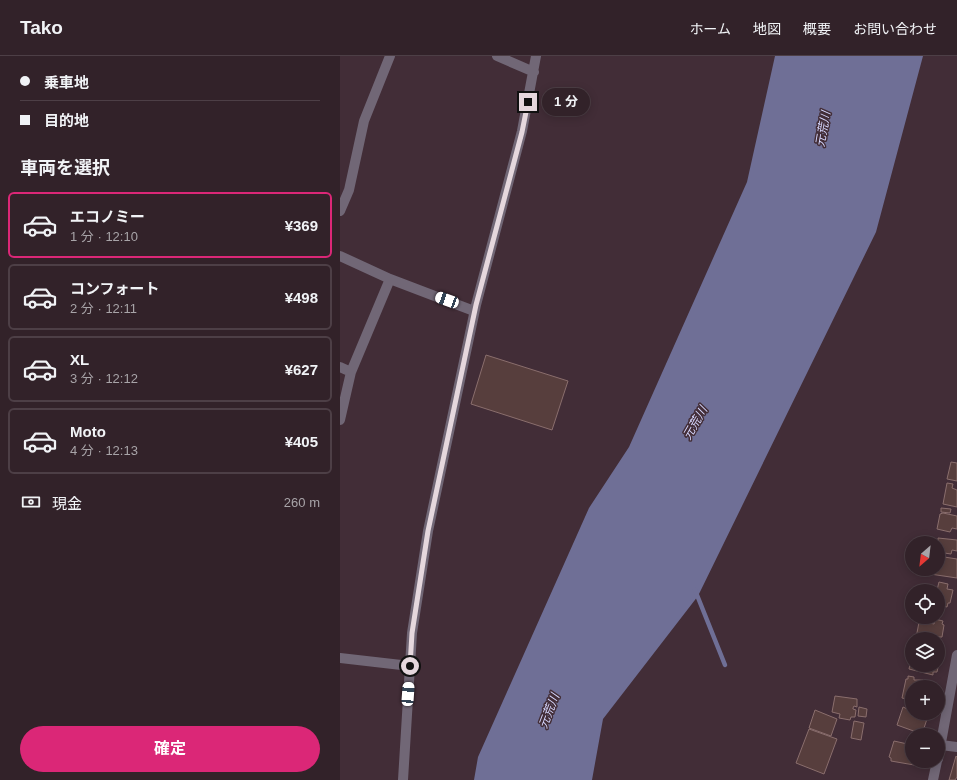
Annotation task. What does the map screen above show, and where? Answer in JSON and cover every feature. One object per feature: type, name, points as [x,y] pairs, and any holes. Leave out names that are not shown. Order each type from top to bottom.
[{"type":"street","points":[[340,211],[349,190],[364,121],[390,56]]},
{"type":"street","points":[[497,56],[534,72]]},
{"type":"street","points":[[403,780],[412,633],[428,531],[474,311],[522,132],[536,56]]},
{"type":"street","points":[[340,256],[390,279],[474,311]]},
{"type":"street","points":[[340,420],[351,372],[390,279]]},
{"type":"street","points":[[340,367],[351,372]]},
{"type":"street","points":[[340,658],[410,666]]},
{"type":"street","points":[[944,728],[956,662]]},
{"type":"street","points":[[945,746],[957,747]]},
{"type":"street","points":[[933,780],[936,768]]},
{"type":"water","name":"元荒川","points":[[775,56],[923,56],[876,232],[698,596],[603,719],[592,780],[474,780],[478,757],[589,508],[629,447],[747,182]]},
{"type":"building","points":[[486,355],[568,381],[552,430],[471,404]]},
{"type":"building","points":[[951,462],[957,463],[957,481],[947,479]]},
{"type":"building","points":[[947,483],[953,484],[952,488],[957,490],[957,507],[943,504]]},
{"type":"building","points":[[941,508],[951,509],[950,513],[941,512]]},
{"type":"building","points":[[943,513],[957,516],[957,529],[952,528],[950,532],[937,529],[940,514]]},
{"type":"building","points":[[945,539],[957,540],[957,551],[952,550],[951,554],[945,553]]},
{"type":"building","points":[[945,557],[957,559],[957,578],[944,576],[945,576]]},
{"type":"building","points":[[939,582],[948,584],[947,589],[953,590],[950,603],[948,603],[947,607],[945,607],[945,584],[938,584]]},
{"type":"building","points":[[919,624],[944,625],[943,632],[917,632]]},
{"type":"building","points":[[921,672],[933,672],[933,675]]},
{"type":"building","points":[[908,676],[914,677],[914,680],[906,680],[908,679]]},
{"type":"building","points":[[905,684],[905,699],[902,698]]},
{"type":"building","points":[[835,696],[857,699],[857,707],[854,706],[853,708],[856,710],[855,717],[851,717],[850,720],[839,718],[840,714],[832,712]]},
{"type":"building","points":[[859,707],[867,709],[866,717],[858,716]]},
{"type":"building","points":[[903,707],[905,708],[905,720],[927,720],[924,728],[905,728],[897,725]]},
{"type":"building","points":[[815,710],[837,719],[831,736],[809,728]]},
{"type":"building","points":[[854,721],[864,723],[861,740],[851,738]]},
{"type":"building","points":[[809,729],[837,739],[824,774],[796,763]]},
{"type":"building","points":[[894,741],[905,743],[905,763],[891,761],[891,758],[889,757]]},
{"type":"building","points":[[956,756],[957,777],[955,780],[949,780]]},
{"type":"waterway","points":[[695,590],[725,665]]},
{"type":"route","points":[[410,666],[412,633],[428,531],[476,305],[522,132],[528,102]]}]
